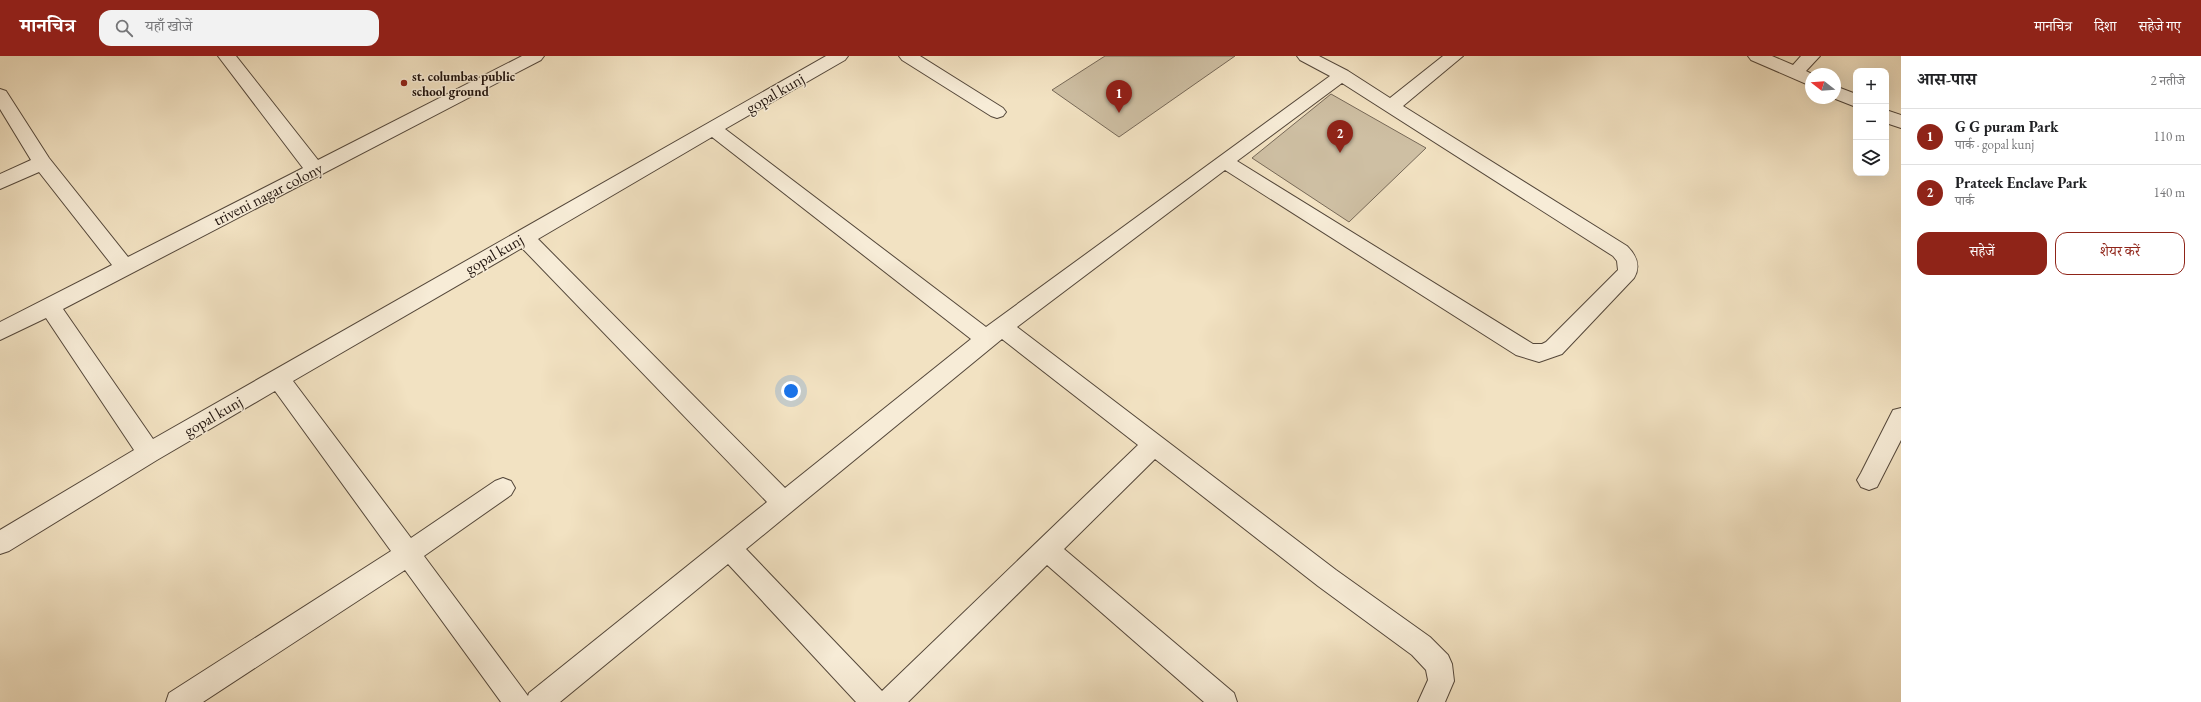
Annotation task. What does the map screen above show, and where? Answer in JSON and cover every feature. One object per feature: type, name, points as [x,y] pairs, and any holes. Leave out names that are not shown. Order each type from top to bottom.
[{"type":"street","points":[[227,56],[315,170]]},
{"type":"street","name":"triveni nagar colony","points":[[0,332],[535,56]]},
{"type":"street","name":"gopal kunj","points":[[0,543],[149,453],[839,56]]},
{"type":"street","points":[[908,56],[997,112]]},
{"type":"street","points":[[1224,160],[1524,349],[1534,353],[1544,353],[1554,348],[1627,273],[1629,266],[1627,258],[1620,251],[1342,75],[1306,56]]},
{"type":"street","points":[[1391,107],[1454,56]]},
{"type":"street","points":[[1757,56],[1805,77]]},
{"type":"street","points":[[1795,73],[1811,56]]},
{"type":"street","points":[[539,702],[994,333],[1224,160],[1342,75]]},
{"type":"street","points":[[0,95],[42,163],[126,268]]},
{"type":"street","points":[[1841,95],[1853,100]]},
{"type":"street","points":[[1889,117],[1901,122]]},
{"type":"street","points":[[713,129],[994,333],[1154,445],[1327,578],[1421,646],[1439,664],[1441,681],[1431,702]]},
{"type":"street","points":[[0,182],[42,163]]},
{"type":"street","points":[[524,237],[784,502]]},
{"type":"street","points":[[50,307],[149,453]]},
{"type":"street","points":[[278,379],[517,702]]},
{"type":"street","points":[[1869,480],[1901,417]]},
{"type":"street","points":[[889,702],[1154,445]]},
{"type":"street","points":[[179,702],[408,554],[503,488]]},
{"type":"street","points":[[729,548],[874,702]]},
{"type":"street","points":[[1046,549],[1224,702]]},
{"type":"shaded area","points":[[1105,56],[1235,56],[1119,137],[1052,90]]},
{"type":"shaded area","points":[[1331,94],[1426,148],[1349,222],[1252,158]]},
{"type":"place","name":"st. columbas public school ground","points":[[404,83]]},
{"type":"place","name":"G G puram Park","points":[[1119,113]]},
{"type":"place","name":"Prateek Enclave Park","points":[[1340,153]]}]
